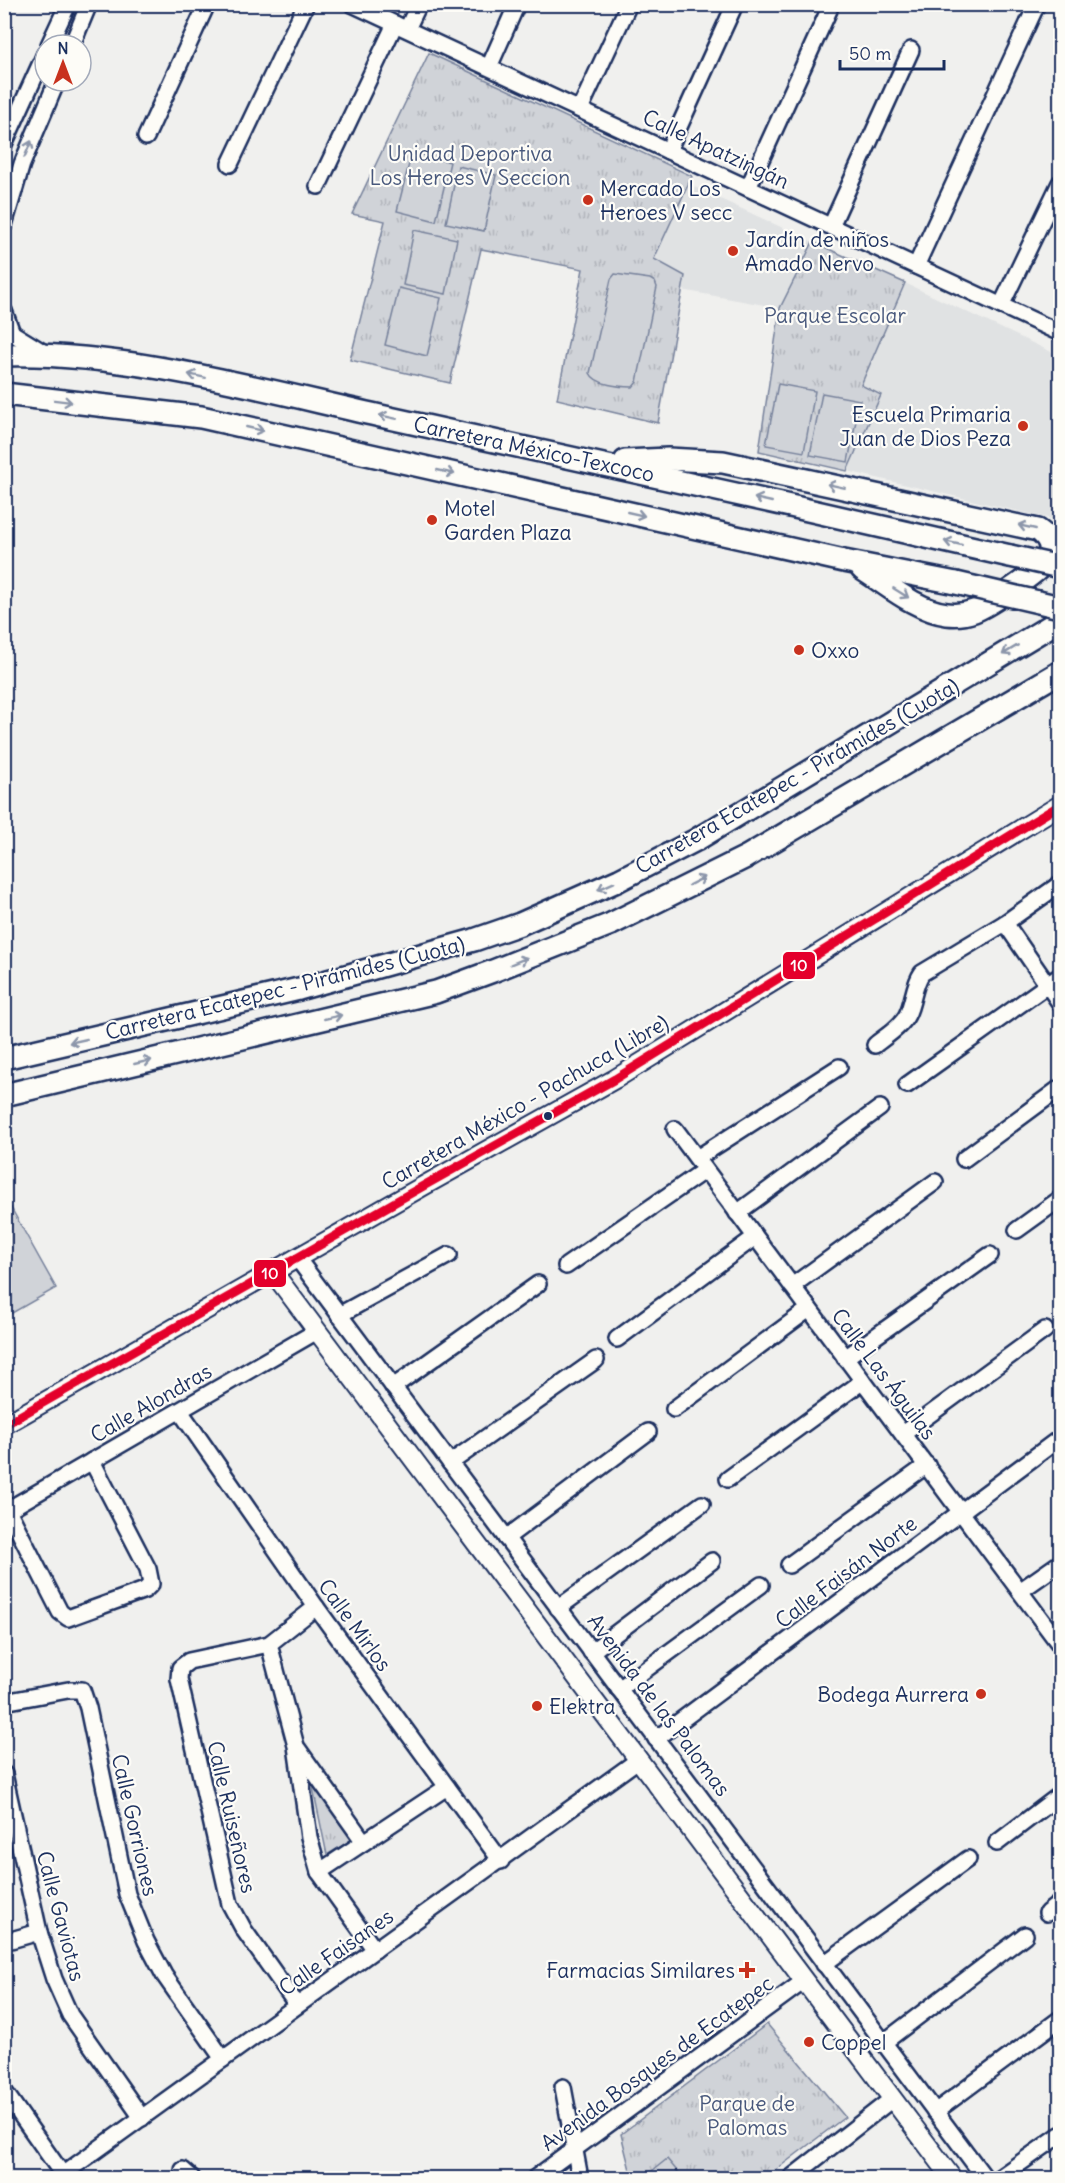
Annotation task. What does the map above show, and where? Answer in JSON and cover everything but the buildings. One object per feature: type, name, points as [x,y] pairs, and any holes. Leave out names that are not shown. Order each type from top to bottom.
[{"type":"highway","name":"Carretera México-Texcoco","points":[[4,355],[46,354],[157,368],[599,463],[1060,567]]},
{"type":"highway","name":"Carretera México-Texcoco","points":[[4,394],[201,417],[1060,607]]},
{"type":"highway","points":[[599,463],[668,459],[723,462],[1032,528],[1047,538],[1051,549],[1044,565],[1001,596],[982,608],[960,614],[940,613],[923,607],[851,562]]},
{"type":"highway","name":"Carretera Ecatepec - Pirámides (Cuota)","points":[[4,1058],[299,989],[474,940],[520,924],[619,880],[696,840],[1060,620]]},
{"type":"highway","name":"Carretera Ecatepec - Pirámides (Cuota)","points":[[4,1095],[436,992],[611,924],[746,857],[1060,672]]},
{"type":"main road","name":"Carretera México - Pachuca (Libre)","points":[[4,1425],[615,1079],[1060,806]]},
{"type":"main road","points":[[273,1272],[952,2178]]},
{"type":"street","points":[[55,33],[68,4]]},
{"type":"street","points":[[77,33],[89,4]]},
{"type":"street","points":[[146,137],[207,4]]},
{"type":"street","points":[[230,164],[306,4]]},
{"type":"street","name":"Calle Apatzingán","points":[[352,4],[1060,333]]},
{"type":"street","points":[[318,186],[401,26],[418,4]]},
{"type":"street","points":[[489,67],[517,4]]},
{"type":"street","points":[[580,109],[629,4]]},
{"type":"street","points":[[668,150],[735,4]]},
{"type":"street","points":[[916,266],[1038,4]]},
{"type":"street","points":[[748,188],[829,10]]},
{"type":"street","points":[[831,226],[911,50]]},
{"type":"street","points":[[4,144],[33,80]]},
{"type":"street","points":[[4,225],[22,164],[52,93]]},
{"type":"street","points":[[1001,306],[1060,183]]},
{"type":"street","points":[[4,311],[8,333],[46,354]]},
{"type":"street","points":[[875,1045],[901,1024],[907,1015],[917,980],[922,973],[1005,923],[1060,884]]},
{"type":"street","points":[[1005,923],[1056,979],[1060,1003]]},
{"type":"street","points":[[907,1084],[1056,979]]},
{"type":"street","points":[[566,1266],[701,1164],[839,1067]]},
{"type":"street","points":[[964,1159],[1060,1088]]},
{"type":"street","points":[[737,1213],[880,1108]]},
{"type":"street","name":"Calle Las Águilas","points":[[675,1129],[1060,1645]]},
{"type":"street","points":[[792,1286],[934,1182]]},
{"type":"street","points":[[1017,1230],[1060,1199]]},
{"type":"street","points":[[617,1340],[755,1238]]},
{"type":"street","points":[[339,1314],[449,1255]]},
{"type":"street","points":[[845,1358],[990,1255]]},
{"type":"street","name":"Avenida de las Palomas","points":[[297,1258],[985,2178]]},
{"type":"street","points":[[393,1387],[538,1284]]},
{"type":"street","points":[[674,1409],[809,1310]]},
{"type":"street","name":"Calle Alondras","points":[[6,1511],[317,1330]]},
{"type":"street","points":[[903,1434],[1046,1330]]},
{"type":"street","points":[[450,1463],[596,1360]]},
{"type":"street","points":[[728,1479],[863,1381]]},
{"type":"street","name":"Calle Mirlos","points":[[180,1411],[316,1607],[501,1861]]},
{"type":"street","points":[[506,1538],[648,1432]]},
{"type":"street","name":"Calle Faisán Norte","points":[[656,1739],[1060,1438]]},
{"type":"street","points":[[6,1511],[60,1612],[68,1618],[145,1590],[151,1584],[148,1569],[92,1461]]},
{"type":"street","points":[[789,1565],[927,1465]]},
{"type":"street","points":[[558,1608],[702,1504]]},
{"type":"street","points":[[591,1652],[712,1561]]},
{"type":"street","points":[[1020,1591],[1060,1563]]},
{"type":"street","points":[[619,1689],[761,1585]]},
{"type":"street","points":[[316,1607],[269,1644],[296,1746],[309,1837],[319,1872],[375,1950]]},
{"type":"street","name":"Calle Ruiseñores","points":[[269,1644],[189,1661],[180,1668],[178,1679],[230,1904],[244,1930],[297,2005]]},
{"type":"street","name":"Calle Gorriones","points":[[4,1702],[68,1690],[82,1690],[88,1708],[127,1894],[146,1941],[165,1975],[223,2059]]},
{"type":"street","points":[[296,1746],[364,1842]]},
{"type":"street","name":"Calle Faisanes","points":[[61,2177],[638,1760]]},
{"type":"street","name":"Calle Gaviotas","points":[[4,1774],[39,1932],[54,1979],[70,2015],[142,2118]]},
{"type":"street","points":[[319,1872],[447,1787]]},
{"type":"street","points":[[997,1843],[1060,1795]]},
{"type":"street","points":[[824,1964],[968,1859]]},
{"type":"street","points":[[1047,1913],[1060,1903]]},
{"type":"street","points":[[4,1942],[39,1932]]},
{"type":"street","points":[[883,2043],[1025,1935]]},
{"type":"street","name":"Avenida Bosques de Ecatepec","points":[[536,2178],[804,1981]]},
{"type":"street","points":[[935,2112],[1060,2019]]},
{"type":"street","points":[[563,2087],[580,2178]]},
{"type":"street","points":[[4,2091],[61,2177]]},
{"type":"street","points":[[791,2178],[892,2098]]},
{"type":"street","points":[[999,2178],[1060,2135]]},
{"type":"shaded area","name":"Jardín de niños Amado Nervo","points":[[688,184],[813,242],[780,308],[682,290],[685,276],[654,259]]},
{"type":"shaded area","points":[[905,283],[1060,356],[1060,521],[847,471],[881,395],[861,386]]},
{"type":"green space","name":"Unidad Deportiva Los Heroes V Seccion","points":[[429,53],[692,176],[654,259],[685,276],[658,423],[557,399],[583,269],[481,249],[450,383],[350,360],[385,221],[352,214]]},
{"type":"green space","points":[[412,152],[450,162],[436,221],[397,211]]},
{"type":"green space","points":[[458,166],[496,175],[484,231],[446,223]]},
{"type":"green space","points":[[414,230],[457,239],[446,294],[403,285]]},
{"type":"green space","name":"Parque Escolar","points":[[813,242],[905,283],[861,385],[881,395],[847,471],[759,451],[780,308]]},
{"type":"green space","points":[[615,274],[650,279],[657,287],[637,382],[633,387],[603,383],[590,373],[611,279]]},
{"type":"green space","points":[[399,288],[441,298],[427,356],[385,345]]},
{"type":"green space","points":[[778,384],[815,391],[804,452],[766,445]]},
{"type":"green space","points":[[822,393],[860,400],[848,462],[810,455]]},
{"type":"green space","points":[[5,1197],[56,1288],[4,1317]]},
{"type":"green space","points":[[312,1783],[353,1839],[327,1855]]},
{"type":"green space","name":"Parque de Palomas","points":[[767,2024],[845,2117],[765,2178],[632,2178],[621,2134]]},
{"type":"green space","points":[[667,2159],[683,2178],[650,2178],[647,2175]]},
{"type":"transit line","name":"10","points":[[4,1425],[615,1079],[1060,805]]},
{"type":"place","name":"Mercado Los Heroes V secc","points":[[588,200]]},
{"type":"place","name":"Jardín de niños Amado Nervo","points":[[733,251]]},
{"type":"place","name":"Escuela Primaria Juan de Dios Peza","points":[[1023,426]]},
{"type":"place","name":"Motel Garden Plaza","points":[[432,520]]},
{"type":"place","name":"Oxxo","points":[[799,650]]},
{"type":"place","name":"Bodega Aurrera","points":[[981,1694]]},
{"type":"place","name":"Elektra","points":[[537,1706]]},
{"type":"place","name":"Farmacias Similares","points":[[747,1970]]},
{"type":"place","name":"Coppel","points":[[809,2042]]}]
